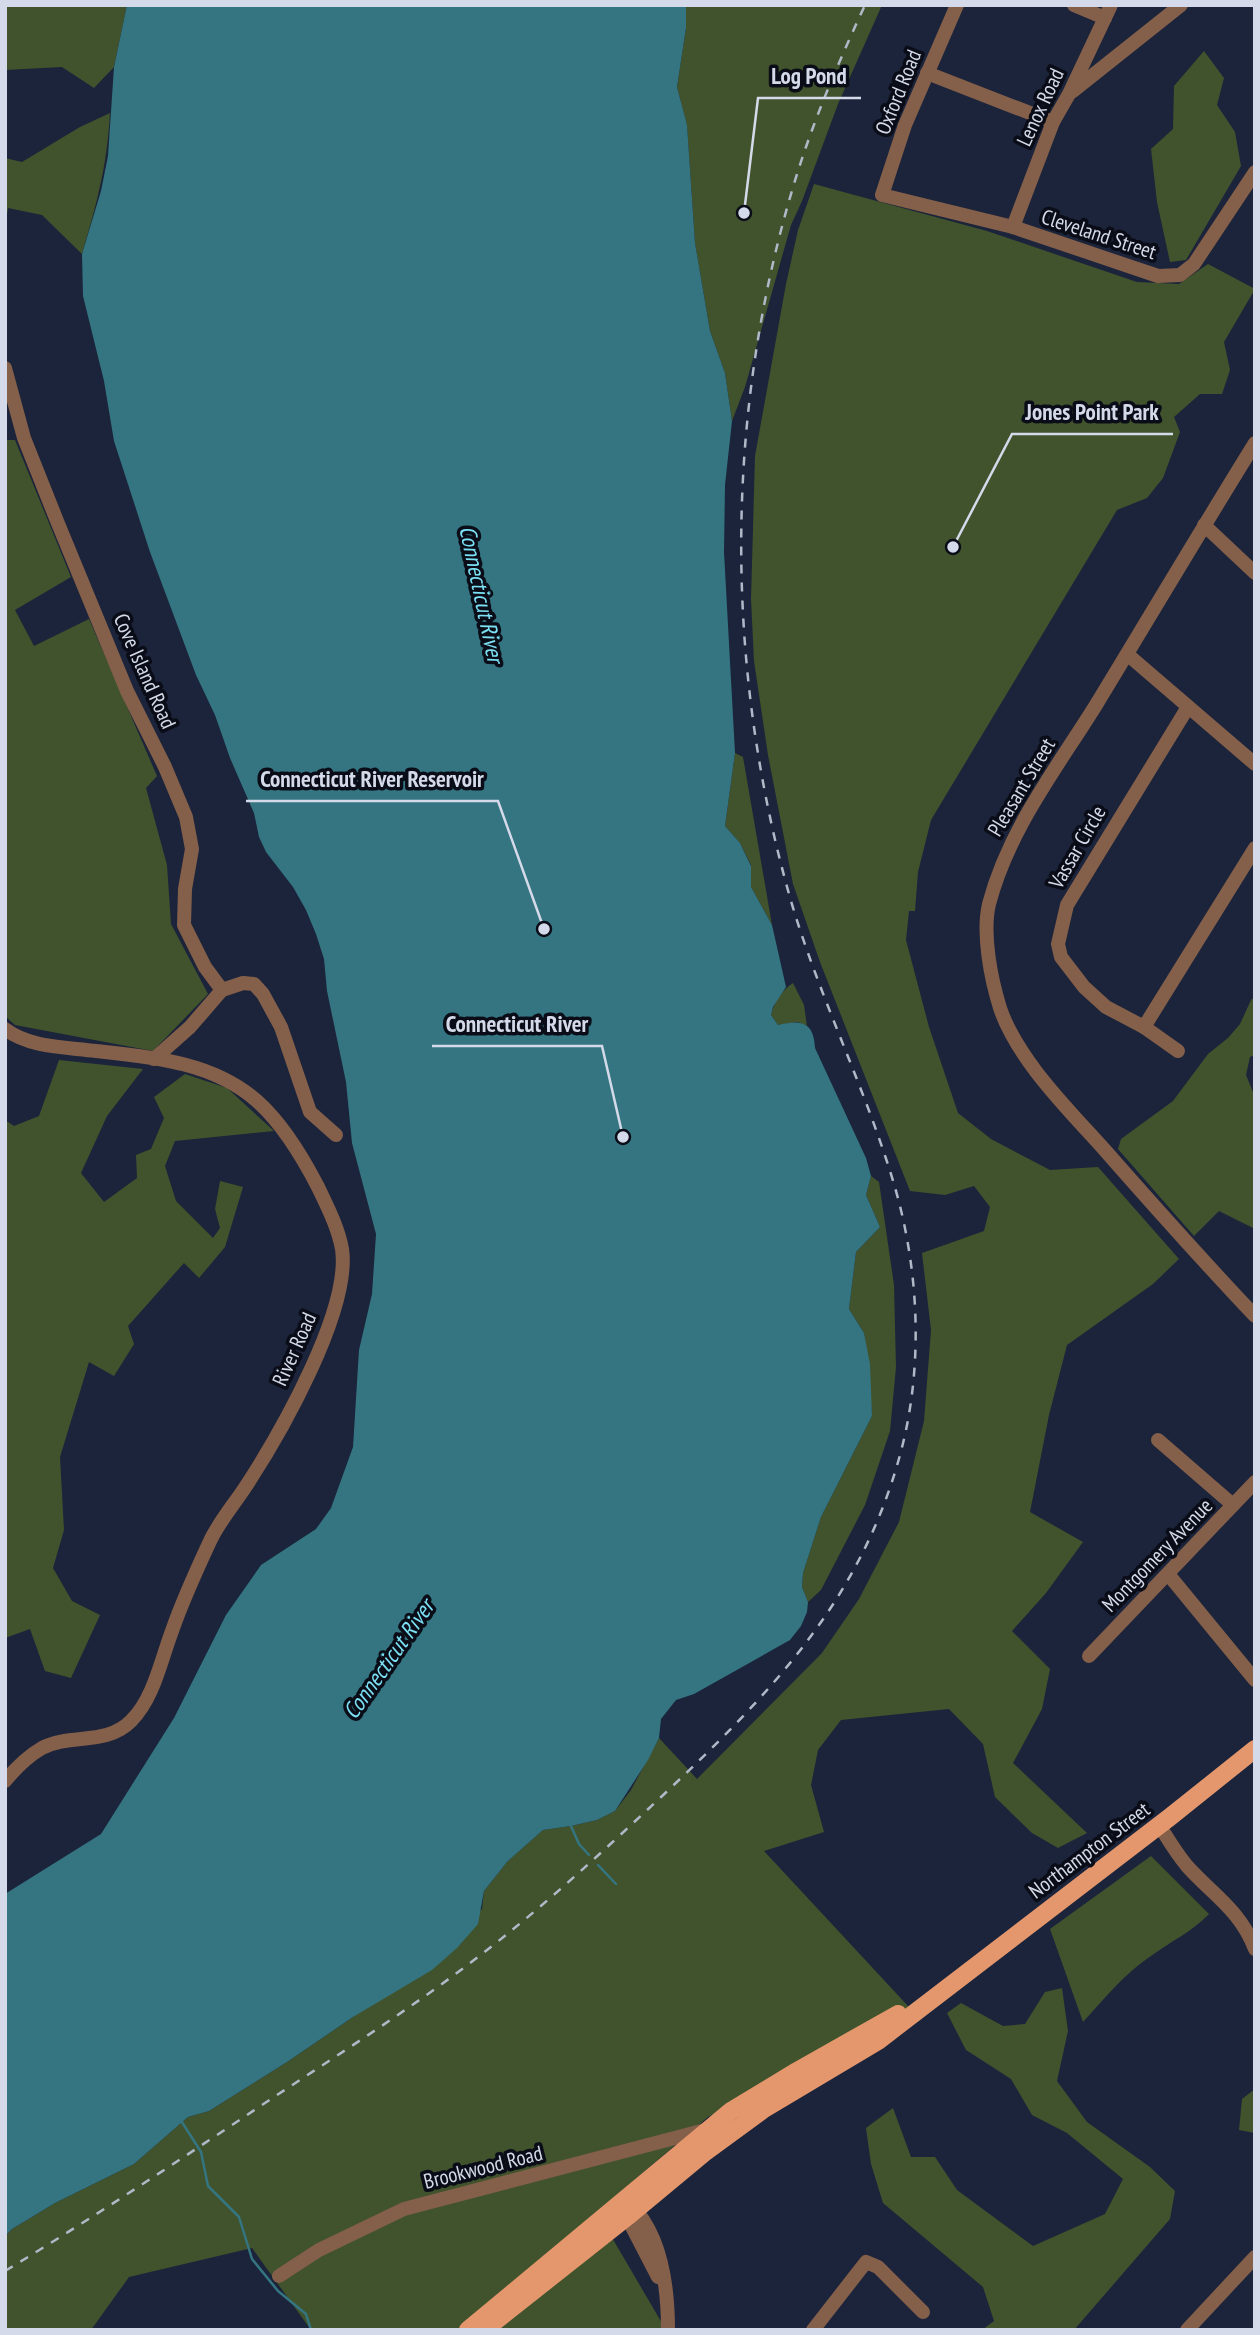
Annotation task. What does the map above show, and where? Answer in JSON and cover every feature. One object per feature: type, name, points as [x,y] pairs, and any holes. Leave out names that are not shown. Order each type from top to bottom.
[{"type":"main road","name":"Northampton Street","points":[[949,1985],[1255,1749]]},
{"type":"main road","points":[[484,2330],[629,2208],[710,2128],[762,2092],[949,1985]]},
{"type":"main road","points":[[468,2330],[740,2126],[878,2041],[949,1985]]},
{"type":"street","name":"Oxford Road","points":[[882,195],[905,125],[957,5]]},
{"type":"street","points":[[1074,5],[1108,11]]},
{"type":"street","points":[[1069,94],[1181,5]]},
{"type":"street","name":"Lenox Road","points":[[1013,228],[1053,122],[1108,11]]},
{"type":"street","points":[[928,73],[1053,122]]},
{"type":"street","name":"Cleveland Street","points":[[882,195],[1013,228],[1158,276],[1180,275],[1195,264],[1255,172]]},
{"type":"street","name":"Cove Island Road","points":[[5,368],[24,438],[57,521],[127,691],[165,767],[186,817],[192,849],[185,889],[184,925],[205,967],[222,990]]},
{"type":"street","name":"Pleasant Street","points":[[1255,443],[1127,654],[1033,802],[1008,848],[989,907],[988,955],[1001,1009],[1017,1042],[1041,1075],[1099,1144],[1255,1317]]},
{"type":"street","points":[[1204,524],[1255,573]]},
{"type":"street","points":[[1127,654],[1255,764]]},
{"type":"street","name":"Vassar Circle","points":[[1178,1051],[1144,1027],[1106,1007],[1084,987],[1060,957],[1058,944],[1067,905],[1188,707]]},
{"type":"street","points":[[1144,1027],[1255,848]]},
{"type":"street","points":[[154,1059],[190,1027],[222,990],[243,983],[254,984],[282,1027],[310,1112],[336,1135]]},
{"type":"street","name":"River Road","points":[[5,1029],[14,1035],[58,1048],[180,1063],[225,1077],[257,1101],[284,1130],[311,1173],[331,1213],[342,1250],[341,1281],[332,1315],[311,1368],[280,1429],[215,1531],[172,1629],[151,1690],[132,1721],[103,1737],[62,1742],[43,1748],[11,1765],[5,1781]]},
{"type":"street","points":[[1158,1440],[1233,1505]]},
{"type":"street","name":"Montgomery Avenue","points":[[1089,1656],[1255,1482]]},
{"type":"street","points":[[1168,1574],[1255,1680]]},
{"type":"street","points":[[1159,1825],[1185,1864],[1234,1912],[1248,1932],[1255,1949]]},
{"type":"street","name":"Brookwood Road","points":[[279,2276],[319,2250],[404,2209],[710,2128]]},
{"type":"street","points":[[629,2208],[667,2304],[668,2330]]},
{"type":"street","points":[[1187,2330],[1255,2257]]},
{"type":"street","points":[[813,2330],[866,2262],[878,2267],[923,2312]]},
{"type":"shaded area","points":[[5,5],[127,5],[114,67],[94,88],[62,67],[5,70]]},
{"type":"shaded area","points":[[686,5],[882,5],[838,104],[791,225],[745,387],[732,421],[725,373],[710,331],[695,243],[687,126],[677,87],[686,28]]},
{"type":"shaded area","points":[[1204,51],[1224,78],[1217,105],[1235,132],[1241,166],[1186,260],[1170,262],[1157,202],[1151,149],[1173,129],[1174,86]]},
{"type":"shaded area","points":[[110,113],[100,184],[82,254],[42,215],[8,208],[5,227],[5,158],[22,162],[80,127]]},
{"type":"shaded area","points":[[814,184],[987,231],[1137,282],[1179,284],[1208,264],[1255,289],[1224,342],[1230,370],[1222,394],[1200,394],[1174,417],[1180,432],[1163,478],[1147,498],[1117,510],[931,820],[918,872],[915,911],[909,911],[906,940],[929,1027],[958,1113],[991,1139],[1050,1170],[1098,1167],[1179,1259],[1153,1284],[1067,1345],[1049,1415],[1030,1512],[1083,1542],[1046,1593],[1012,1631],[1050,1669],[1042,1709],[1013,1763],[1087,1833],[1058,1848],[1032,1833],[995,1797],[983,1744],[949,1709],[841,1720],[818,1750],[811,1785],[824,1832],[764,1851],[921,2020],[708,2117],[597,2212],[666,2330],[311,2330],[252,2248],[129,2277],[91,2330],[5,2330],[5,2236],[12,2229],[55,2203],[134,2164],[188,2117],[209,2111],[353,2017],[482,1909],[484,1891],[507,1862],[543,1830],[597,1820],[615,1811],[631,1790],[659,1738],[697,1779],[822,1653],[859,1599],[899,1522],[924,1421],[931,1330],[922,1253],[984,1231],[990,1207],[974,1186],[945,1195],[910,1191],[820,962],[793,884],[768,755],[754,661],[751,599],[755,456],[786,284],[798,230]]},
{"type":"shaded area","points":[[5,440],[15,440],[71,577],[15,610],[34,646],[89,619],[157,776],[146,788],[167,865],[171,924],[208,994],[153,1051],[15,1025],[5,1016]]},
{"type":"shaded area","points":[[735,753],[743,757],[772,925],[751,887],[751,865],[740,843],[725,826]]},
{"type":"shaded area","points":[[793,983],[804,1005],[807,1026],[798,1022],[778,1025],[771,1015],[779,997]]},
{"type":"shaded area","points":[[1255,997],[1255,1055],[1250,1057],[1246,1075],[1255,1097],[1255,1229],[1219,1211],[1194,1236],[1118,1149],[1121,1139],[1173,1101],[1208,1054],[1240,1024]]},
{"type":"shaded area","points":[[59,1060],[143,1069],[107,1116],[81,1173],[104,1202],[137,1178],[136,1155],[151,1149],[164,1118],[154,1097],[185,1074],[227,1088],[274,1131],[175,1141],[165,1166],[176,1201],[213,1238],[220,1228],[215,1209],[220,1181],[243,1187],[225,1247],[199,1278],[184,1263],[128,1326],[134,1344],[114,1376],[89,1362],[60,1457],[64,1530],[53,1568],[72,1601],[100,1615],[71,1678],[45,1671],[30,1629],[5,1638],[5,1120],[14,1126],[39,1116]]},
{"type":"shaded area","points":[[871,1176],[879,1182],[894,1285],[896,1367],[890,1431],[865,1505],[821,1590],[808,1602],[802,1587],[803,1573],[821,1517],[872,1416],[864,1333],[849,1309],[856,1252],[880,1227],[866,1195]]},
{"type":"shaded area","points":[[1151,1856],[1209,1914],[1132,1970],[1083,2022],[1050,1929]]},
{"type":"shaded area","points":[[1062,1988],[1068,2031],[1057,2081],[1087,2122],[1150,2167],[1175,2191],[1170,2219],[1074,2330],[982,2330],[994,2321],[983,2287],[883,2203],[871,2164],[866,2128],[893,2108],[911,2157],[935,2157],[957,2190],[1033,2246],[1105,2214],[1123,2179],[1067,2133],[1032,2115],[1011,2079],[966,2050],[947,2013],[961,2003],[1003,2026],[1025,2024],[1045,1992]]},
{"type":"shaded area","points":[[1255,2089],[1255,2133],[1239,2130],[1242,2099]]},
{"type":"water","points":[[127,5],[686,5],[686,28],[677,87],[687,125],[695,243],[710,331],[725,373],[732,421],[725,485],[724,552],[735,753],[725,826],[740,843],[751,866],[751,887],[772,925],[786,987],[771,1015],[778,1025],[793,1022],[805,1024],[809,1028],[815,1048],[866,1158],[871,1176],[866,1195],[880,1227],[856,1252],[849,1309],[864,1333],[870,1364],[872,1416],[821,1517],[803,1573],[802,1587],[808,1602],[801,1626],[790,1640],[694,1694],[676,1700],[661,1719],[659,1738],[648,1760],[615,1811],[597,1820],[543,1830],[507,1862],[484,1891],[478,1924],[457,1948],[432,1970],[353,2017],[209,2111],[188,2117],[134,2164],[55,2203],[5,2236],[5,1894],[101,1834],[174,1718],[226,1615],[261,1565],[316,1529],[331,1508],[353,1447],[359,1350],[372,1294],[376,1234],[352,1143],[346,1082],[327,991],[324,959],[306,910],[293,887],[266,852],[259,837],[254,813],[196,675],[150,552],[114,441],[104,381],[83,296],[82,254],[101,191],[108,156],[114,67]]},
{"type":"waterway","points":[[571,1826],[579,1844],[589,1855]]},
{"type":"waterway","points":[[598,1865],[616,1884]]},
{"type":"waterway","points":[[180,2119],[201,2152],[208,2186],[239,2217],[252,2259],[278,2291],[306,2314],[311,2330]]},
{"type":"railway","points":[[5,2271],[395,2017],[448,1980],[546,1902],[700,1760],[773,1683],[806,1643],[835,1601],[861,1556],[883,1508],[900,1455],[913,1384],[915,1312],[907,1240],[900,1205],[879,1137],[791,901],[769,811],[753,720],[744,628],[741,535],[745,443],[756,351],[774,260],[798,171],[838,66],[865,5]]},
{"type":"place","name":"Log Pond","points":[[744,213]]},
{"type":"place","name":"Jones Point Park","points":[[953,547]]},
{"type":"place","name":"Connecticut River Reservoir","points":[[544,929]]},
{"type":"place","name":"Connecticut River","points":[[623,1137]]}]
